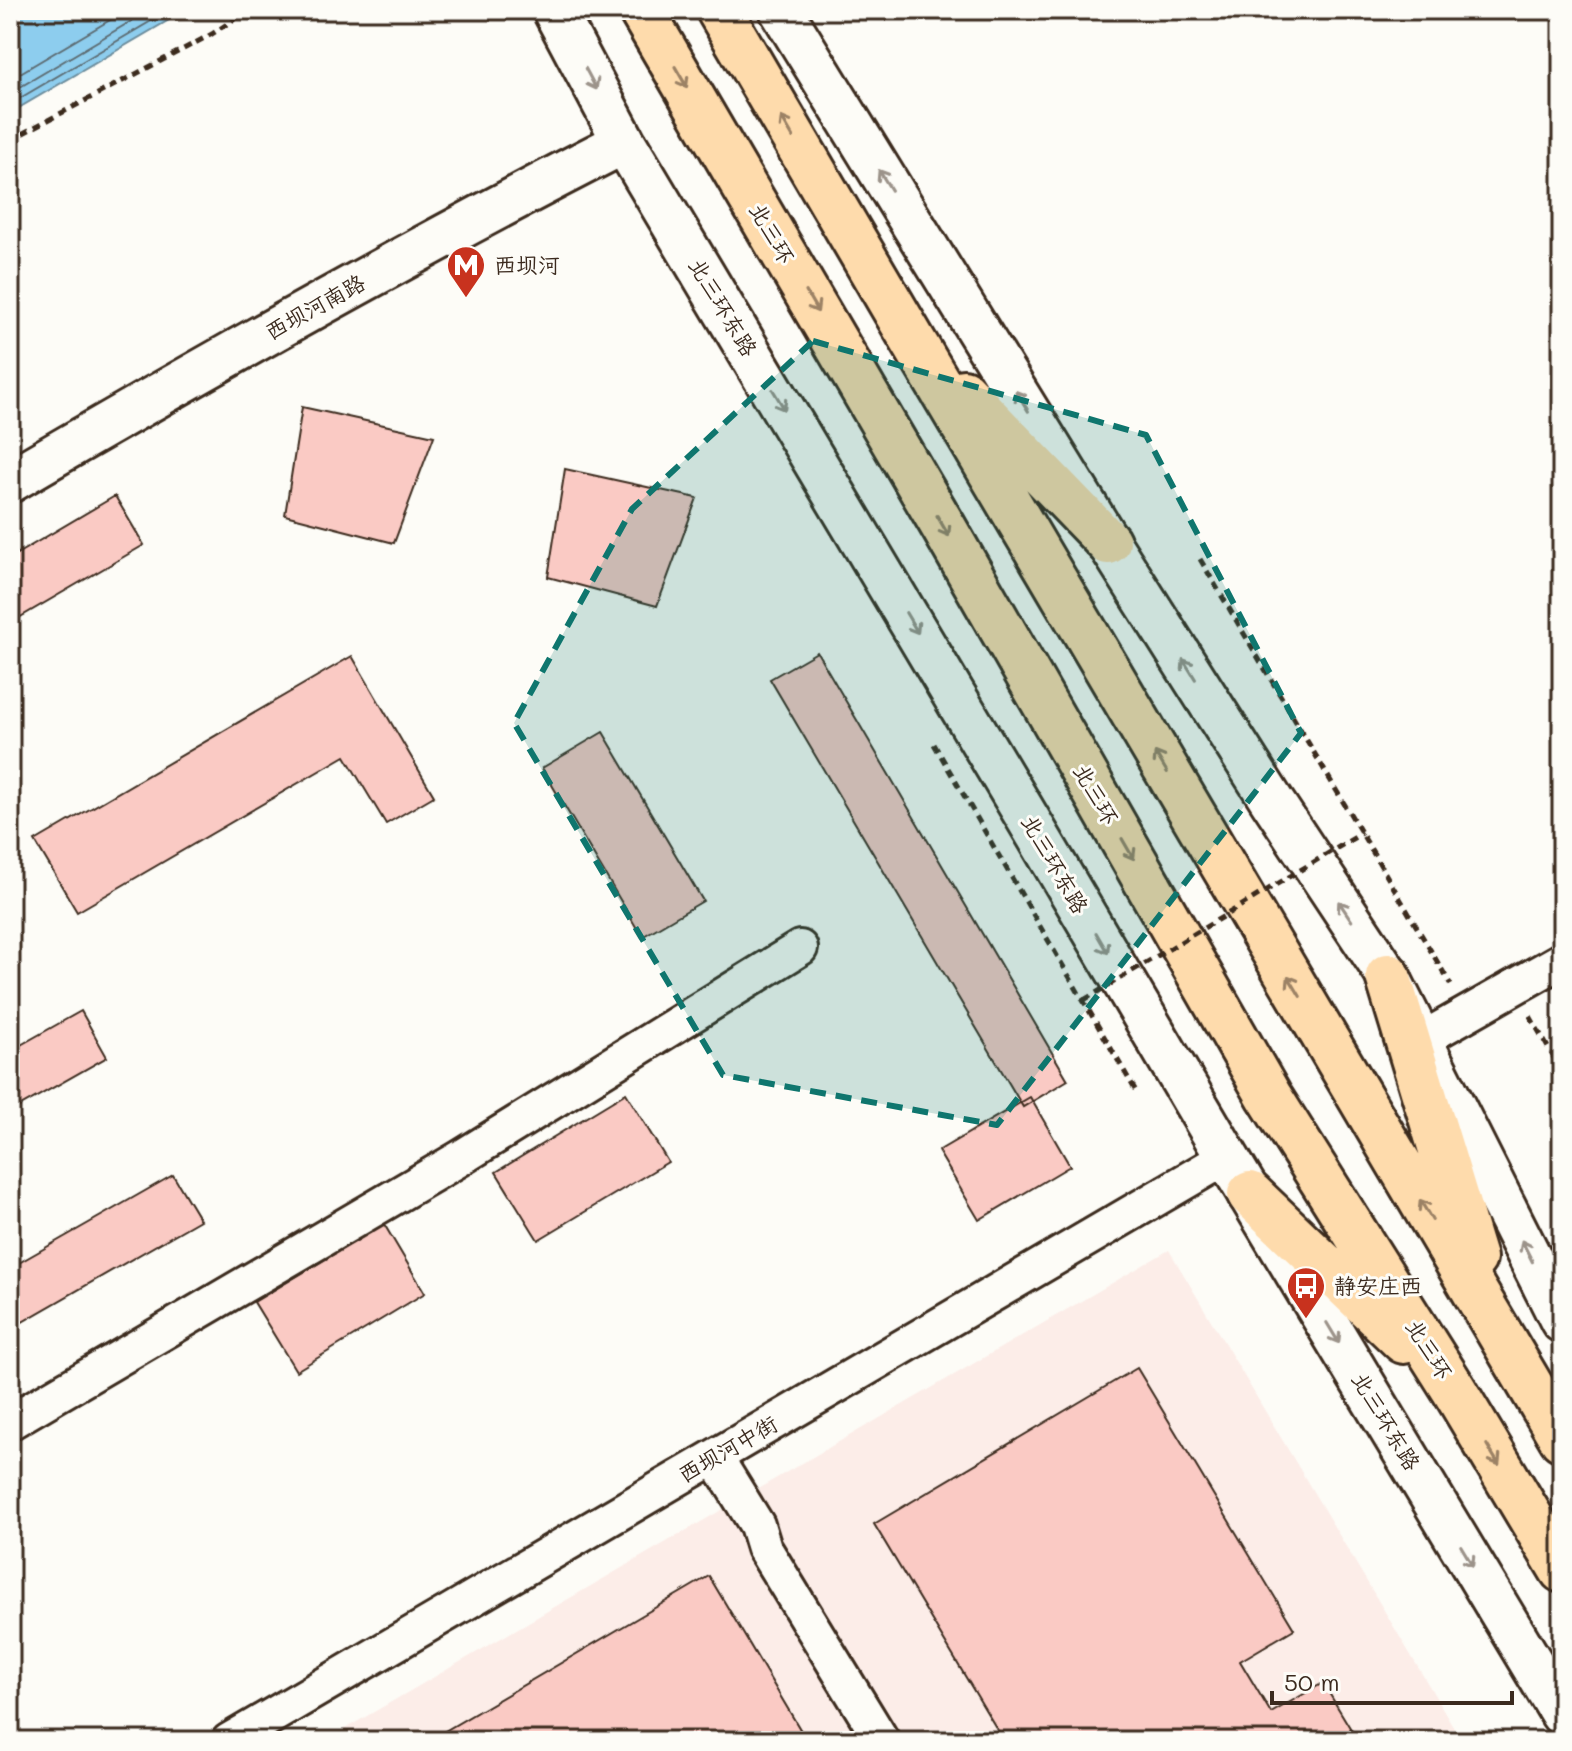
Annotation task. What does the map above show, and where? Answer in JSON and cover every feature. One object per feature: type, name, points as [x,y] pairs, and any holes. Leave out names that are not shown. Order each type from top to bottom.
[{"type":"highway","name":"北三环","points":[[641,10],[935,512],[1269,1096],[1453,1388],[1562,1570]]},
{"type":"highway","points":[[719,10],[1562,1439]]},
{"type":"highway","points":[[912,339],[1108,542]]},
{"type":"highway","points":[[1388,976],[1494,1325]]},
{"type":"highway","points":[[1250,1194],[1453,1388]]},
{"type":"street","name":"北三环东路","points":[[554,10],[624,142],[1562,1714]]},
{"type":"street","points":[[782,10],[1108,542],[1272,801],[1388,976],[1562,1321]]},
{"type":"street","name":"西坝河南路","points":[[10,481],[200,370],[495,208],[624,142]]},
{"type":"street","points":[[10,1422],[459,1159],[800,948]]},
{"type":"street","points":[[1421,1040],[1562,960]]},
{"type":"street","name":"西坝河中街","points":[[229,1741],[1227,1157]]},
{"type":"street","points":[[715,1457],[757,1525],[764,1548],[882,1741]]},
{"type":"path","points":[[10,140],[212,34],[248,10]]},
{"type":"path","points":[[1200,559],[1467,1014]]},
{"type":"path","points":[[934,744],[1137,1093]]},
{"type":"path","points":[[1084,1000],[1362,833]]},
{"type":"path","points":[[1513,988],[1562,1072]]},
{"type":"highlighted area","points":[[813,341],[1146,435],[1301,733],[997,1125],[723,1075],[514,723],[632,509]]},
{"type":"shaded area","points":[[1169,1250],[1462,1741],[324,1741]]},
{"type":"water","points":[[15,10],[186,10],[10,113],[10,13]]},
{"type":"building","points":[[302,407],[434,436],[394,543],[285,515]]},
{"type":"building","points":[[565,469],[697,498],[657,606],[548,577]]},
{"type":"building","points":[[115,496],[144,545],[10,623],[10,558]]},
{"type":"building","points":[[817,652],[1068,1080],[1023,1107],[770,679]]},
{"type":"building","points":[[352,656],[434,796],[386,824],[345,756],[77,912],[35,841]]},
{"type":"building","points":[[603,732],[703,901],[642,937],[542,768]]},
{"type":"building","points":[[81,1011],[107,1057],[10,1112],[10,1051]]},
{"type":"building","points":[[626,1093],[668,1162],[538,1240],[496,1172]]},
{"type":"building","points":[[1030,1097],[1070,1166],[979,1220],[938,1151]]},
{"type":"building","points":[[173,1175],[200,1220],[10,1329],[10,1268]]},
{"type":"building","points":[[384,1224],[425,1293],[296,1371],[254,1302]]},
{"type":"building","points":[[1137,1368],[1294,1629],[1240,1661],[1271,1713],[1323,1683],[1358,1741],[1004,1741],[874,1524]]},
{"type":"building","points":[[709,1576],[807,1741],[428,1741]]},
{"type":"place","name":"西坝河","points":[[466,299]]},
{"type":"place","name":"静安庄西","points":[[1306,1320]]}]
